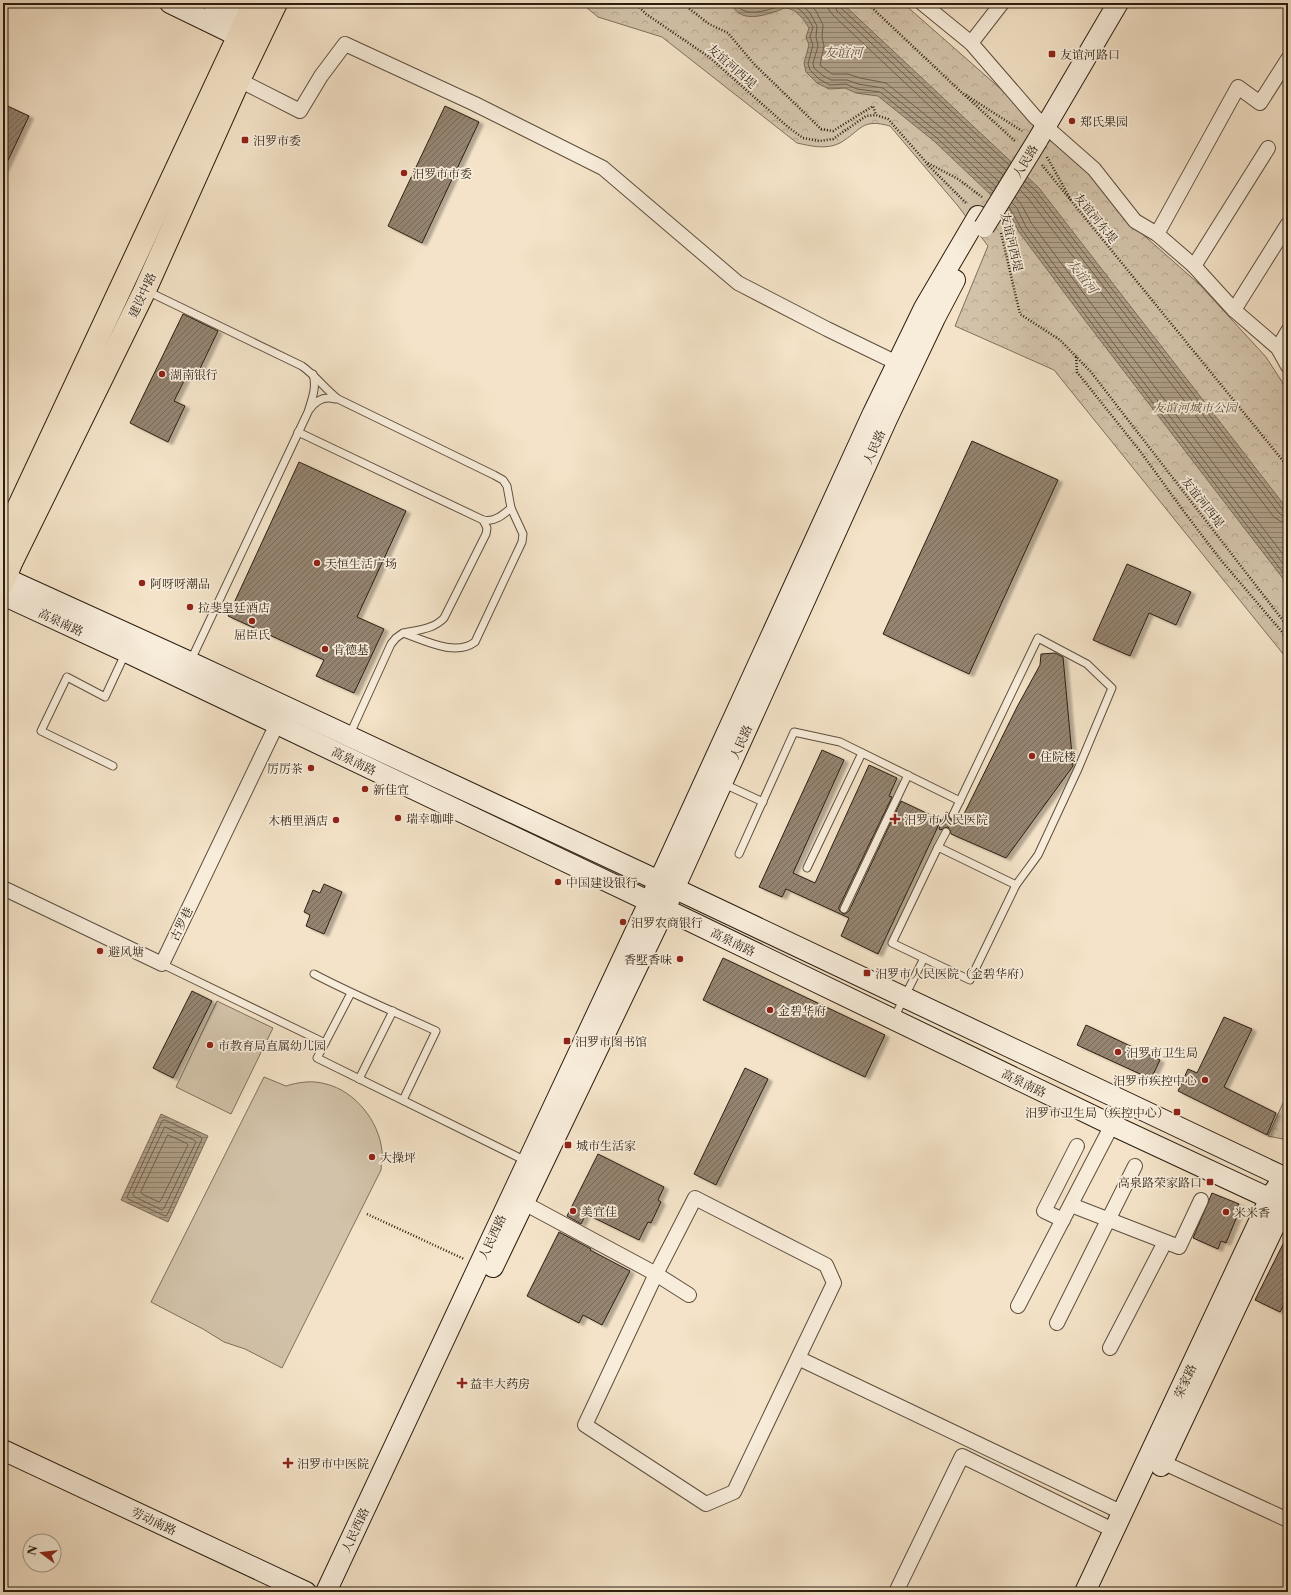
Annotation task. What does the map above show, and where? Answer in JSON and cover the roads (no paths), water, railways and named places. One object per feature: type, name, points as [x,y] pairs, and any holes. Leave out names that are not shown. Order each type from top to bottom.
[{"type":"main road","name":"建设中路","points":[[4,583],[11,563],[145,290],[239,80],[276,3]]},
{"type":"main road","name":"建设中路","points":[[3,540],[246,20]]},
{"type":"street","points":[[170,3],[246,20]]},
{"type":"street","points":[[213,3],[246,20]]},
{"type":"street","points":[[970,43],[1002,3]]},
{"type":"street","name":"人民路","points":[[657,905],[722,783],[935,318],[1102,3]]},
{"type":"street","name":"人民路","points":[[1033,133],[1118,3]]},
{"type":"street","points":[[929,5],[970,43],[1033,133],[1094,169],[1135,221],[1157,234],[1194,266],[1234,310],[1278,348],[1288,366]]},
{"type":"street","points":[[239,80],[300,111],[321,76],[345,44],[475,104],[603,168],[738,283],[897,363]]},
{"type":"street","points":[[1157,234],[1238,86],[1260,103],[1288,59]]},
{"type":"street","points":[[1194,266],[1268,148]]},
{"type":"street","name":"人民路","points":[[667,885],[873,413],[897,363],[924,308],[988,219]]},
{"type":"street","points":[[1234,310],[1288,224]]},
{"type":"street","points":[[1278,348],[1288,331]]},
{"type":"street","name":"高泉南路","points":[[4,583],[126,652],[657,905],[1112,1125],[1288,1206]]},
{"type":"street","name":"高泉南路","points":[[4,583],[190,662],[667,885],[904,998],[1287,1176]]},
{"type":"street","name":"古罗巷","points":[[162,964],[277,724]]},
{"type":"street","points":[[3,888],[162,964]]},
{"type":"street","name":"人民西路","points":[[326,1592],[479,1266],[534,1165],[657,905]]},
{"type":"street","points":[[1018,1306],[1112,1125]]},
{"type":"street","points":[[1063,1220],[1044,1211],[1077,1146]]},
{"type":"street","name":"人民西路","points":[[337,1592],[524,1203],[534,1165]]},
{"type":"street","points":[[1057,1323],[1135,1166]]},
{"type":"street","name":"荣家路","points":[[1085,1592],[1115,1531],[1270,1198],[1287,1176]]},
{"type":"street","points":[[695,1198],[826,1265],[834,1283],[798,1358],[734,1492],[706,1504],[585,1425],[656,1274],[695,1198]]},
{"type":"street","points":[[1071,1205],[1179,1247],[1201,1200]]},
{"type":"street","points":[[524,1203],[656,1274],[689,1295]]},
{"type":"street","name":"荣家路","points":[[1100,1592],[1274,1227],[1288,1206]]},
{"type":"street","points":[[1110,1348],[1165,1242]]},
{"type":"street","points":[[798,1358],[1123,1513]]},
{"type":"street","name":"劳动南路","points":[[3,1450],[306,1592]]},
{"type":"street","points":[[896,1592],[962,1456],[1115,1531]]},
{"type":"street","points":[[1162,1462],[1288,1520]]},
{"type":"street","name":"劳动南路","points":[[3,1465],[276,1592]]},
{"type":"lane","points":[[145,290],[302,366],[313,374],[327,391],[338,399],[503,480],[507,486],[511,508],[523,534],[522,542],[475,642],[469,646],[461,648],[440,646],[403,634]]},
{"type":"lane","points":[[190,662],[308,412],[315,390],[315,380],[313,374]]},
{"type":"lane","points":[[308,412],[321,398],[328,397],[338,399]]},
{"type":"lane","points":[[298,432],[483,520],[491,520],[496,518],[511,508]]},
{"type":"lane","points":[[504,514],[514,515]]},
{"type":"lane","points":[[349,736],[391,644],[396,638],[403,634],[432,626],[439,623],[444,618],[486,534],[496,518]]},
{"type":"lane","points":[[483,520],[487,528],[486,534]]},
{"type":"lane","points":[[946,832],[892,943],[970,980],[1016,885],[1038,855],[1078,769],[1112,688],[1087,664],[1038,638],[953,815]]},
{"type":"lane","points":[[113,766],[41,731],[67,677],[105,697],[126,652]]},
{"type":"lane","points":[[739,854],[794,732],[840,742],[960,801]]},
{"type":"lane","points":[[807,868],[862,752]]},
{"type":"lane","points":[[844,909],[908,775]]},
{"type":"lane","points":[[722,783],[763,802]]},
{"type":"lane","points":[[938,847],[1016,885]]},
{"type":"lane","points":[[894,1020],[924,958]]},
{"type":"lane","points":[[162,964],[325,1043]]},
{"type":"lane","points":[[314,974],[351,993],[436,1031],[403,1100]]},
{"type":"lane","points":[[351,993],[317,1058],[534,1165]]},
{"type":"lane","points":[[359,1079],[393,1011]]},
{"type":"water","name":"友谊河","points":[[731,3],[842,3],[1039,188],[1288,510],[1288,585],[1087,323],[1019,232],[1009,212],[934,141],[878,96],[856,93],[845,88],[829,89],[817,83],[806,72],[804,63],[809,45],[806,37],[809,28],[794,10],[783,8],[768,14],[744,16],[735,9]]},
{"type":"water","points":[[161,1114],[208,1136],[168,1222],[121,1200]]},
{"type":"place","name":"友谊河路口","points":[[1052,54]]},
{"type":"place","name":"郑氏果园","points":[[1072,121]]},
{"type":"place","name":"汨罗市委","points":[[245,140]]},
{"type":"place","name":"汨罗市市委","points":[[404,173]]},
{"type":"place","name":"湖南银行","points":[[162,374]]},
{"type":"place","name":"天恒生活广场","points":[[317,563]]},
{"type":"place","name":"阿呀呀潮品","points":[[142,583]]},
{"type":"place","name":"拉斐皇廷酒店","points":[[190,607]]},
{"type":"place","name":"屈臣氏","points":[[252,621]]},
{"type":"place","name":"肯德基","points":[[325,649]]},
{"type":"place","name":"住院楼","points":[[1032,756]]},
{"type":"place","name":"厉厉茶","points":[[311,768]]},
{"type":"place","name":"新佳宜","points":[[365,789]]},
{"type":"place","name":"瑞幸咖啡","points":[[398,818]]},
{"type":"place","name":"汨罗市人民医院","points":[[895,819]]},
{"type":"place","name":"木栖里酒店","points":[[336,820]]},
{"type":"place","name":"中国建设银行","points":[[558,882]]},
{"type":"place","name":"汨罗农商银行","points":[[623,922]]},
{"type":"place","name":"避风塘","points":[[100,951]]},
{"type":"place","name":"香墅香味","points":[[680,959]]},
{"type":"place","name":"汨罗市人民医院（金碧华府）","points":[[867,973]]},
{"type":"place","name":"金碧华府","points":[[770,1010]]},
{"type":"place","name":"汨罗市图书馆","points":[[567,1041]]},
{"type":"place","name":"市教育局直属幼儿园","points":[[210,1045]]},
{"type":"place","name":"汨罗市卫生局","points":[[1118,1052]]},
{"type":"place","name":"汨罗市疾控中心","points":[[1205,1080]]},
{"type":"place","name":"汨罗市卫生局（疾控中心）","points":[[1177,1112]]},
{"type":"place","name":"城市生活家","points":[[568,1145]]},
{"type":"place","name":"大操坪","points":[[372,1157]]},
{"type":"place","name":"高泉路荣家路口","points":[[1210,1182]]},
{"type":"place","name":"美宜佳","points":[[573,1211]]},
{"type":"place","name":"米米香","points":[[1226,1212]]},
{"type":"place","name":"益丰大药房","points":[[462,1383]]},
{"type":"place","name":"汨罗市中医院","points":[[288,1463]]},
{"type":"park label","name":"友谊河城市公园","points":[[1195,407]]}]
